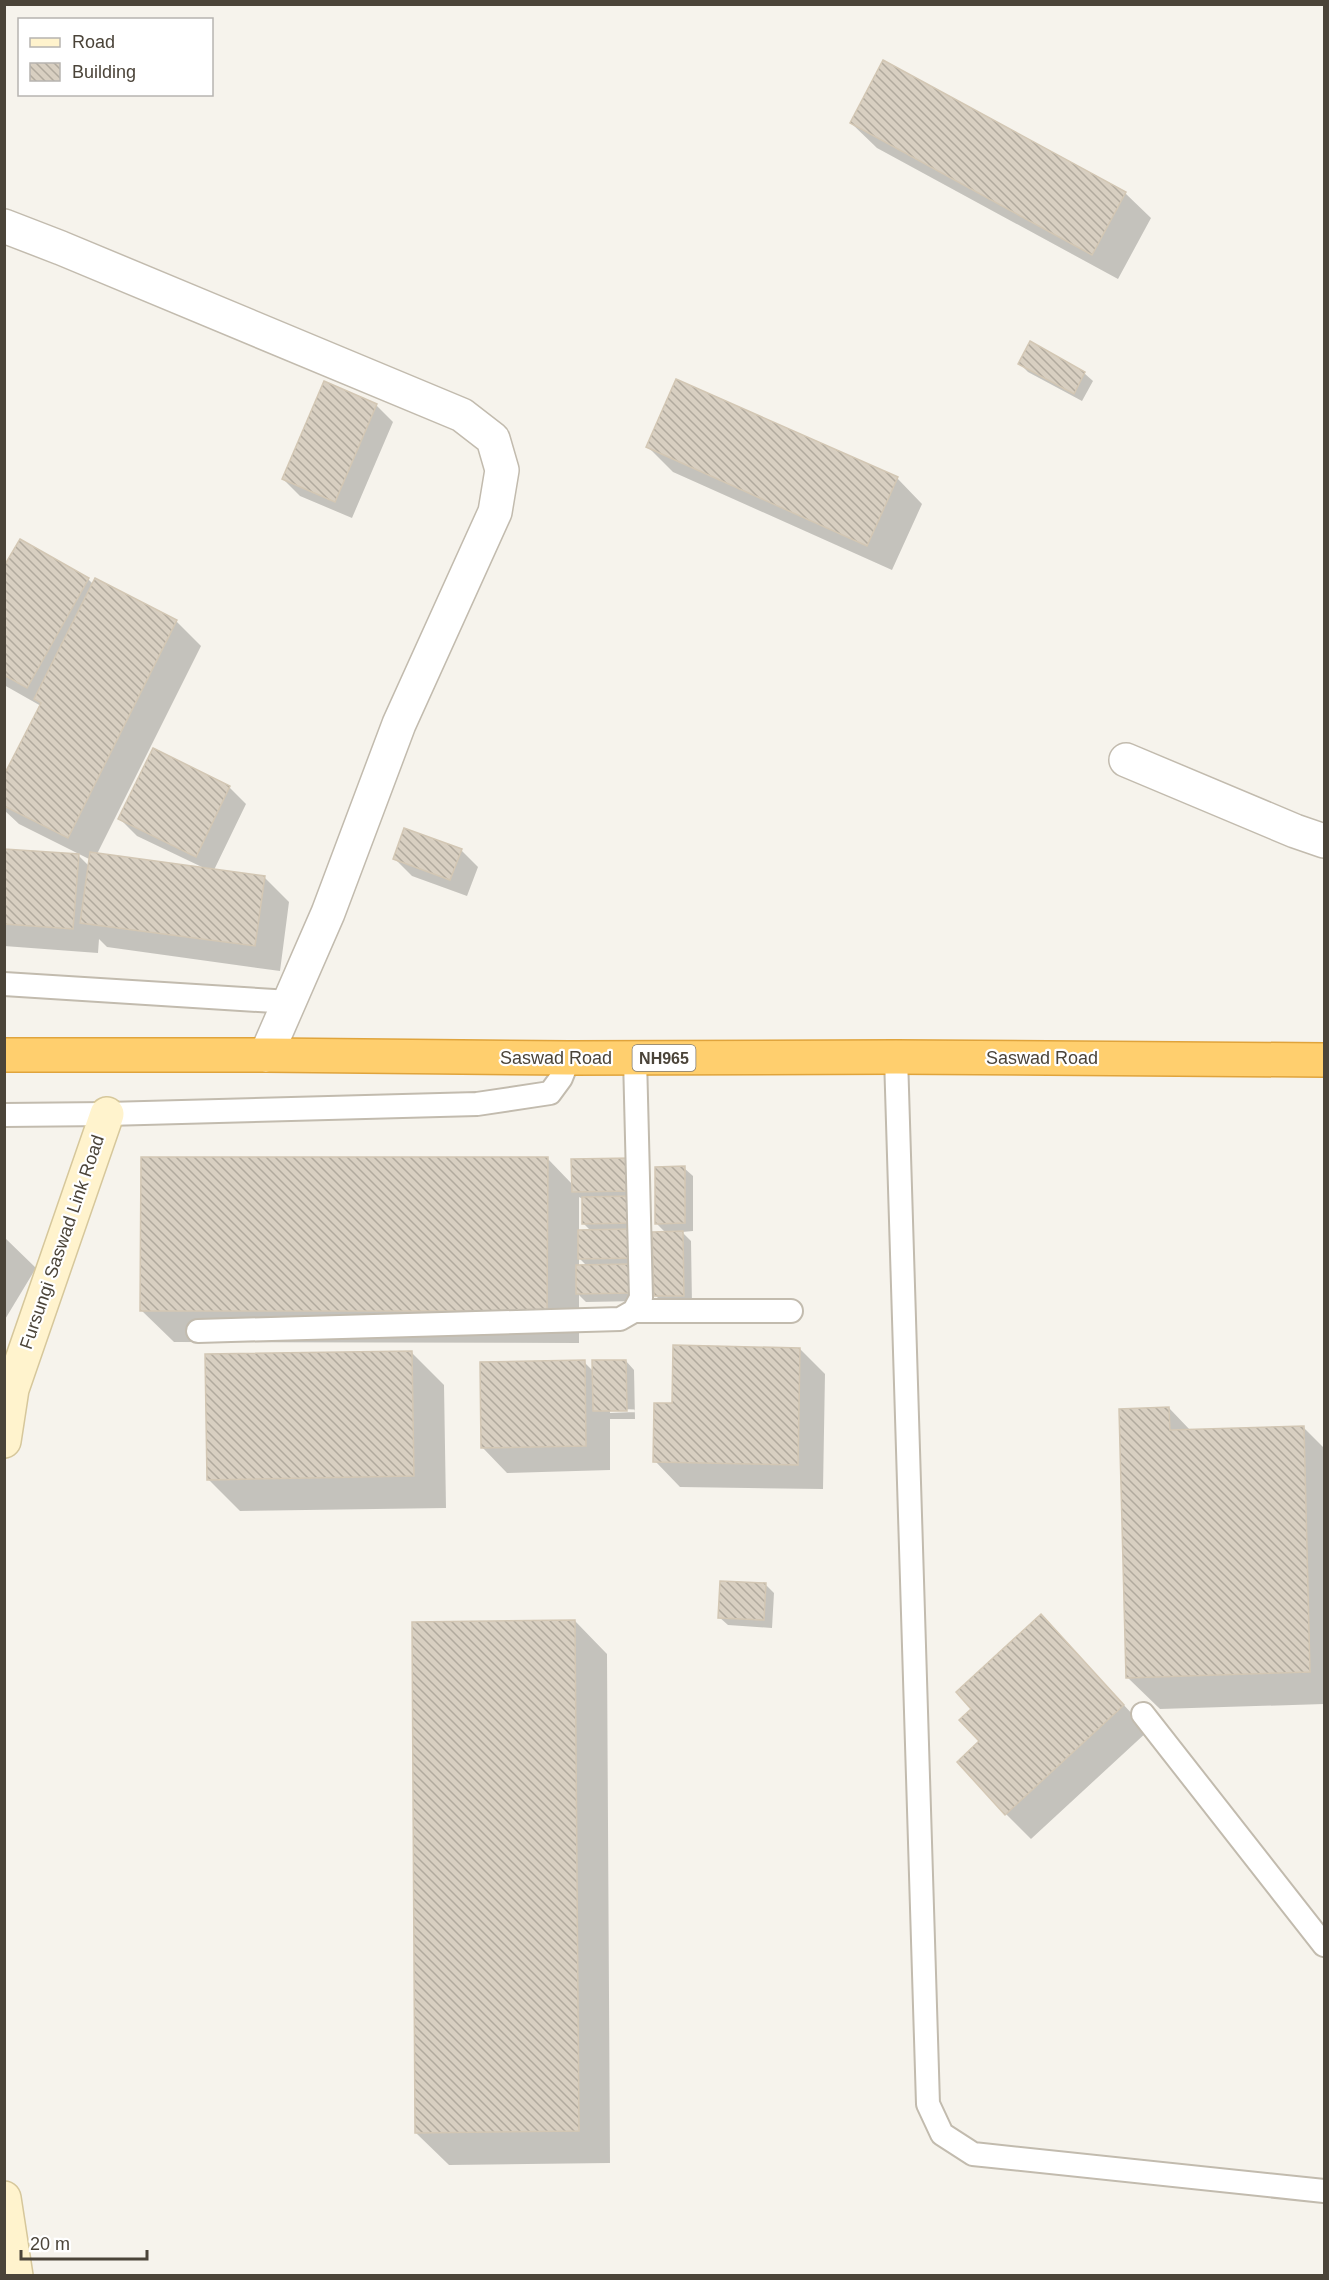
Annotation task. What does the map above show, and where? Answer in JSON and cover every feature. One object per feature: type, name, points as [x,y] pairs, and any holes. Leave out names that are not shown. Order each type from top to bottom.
[{"type":"highway","name":"Saswad Road","points":[[4,1055],[1324,1060]]},
{"type":"street","points":[[4,226],[462,415],[493,439],[502,470],[495,512],[399,724],[328,913],[266,1055]]},
{"type":"street","points":[[1126,760],[1324,841]]},
{"type":"street","name":"Fursungi Saswad Link Road","points":[[4,1441],[12,1389],[106,1114]]},
{"type":"street","points":[[4,2198],[15,2276]]},
{"type":"lane","points":[[4,984],[290,1002]]},
{"type":"lane","points":[[896,1057],[928,2104],[942,2134],[973,2154],[1324,2191]]},
{"type":"lane","points":[[4,1115],[477,1104],[550,1093],[561,1078],[569,1058]]},
{"type":"lane","points":[[634,1311],[641,1298],[635,1058]]},
{"type":"lane","points":[[198,1331],[620,1319],[634,1311],[791,1311]]},
{"type":"lane","points":[[1143,1714],[1324,1945]]},
{"type":"building","points":[[883,60],[1126,192],[1092,255],[850,123]]},
{"type":"building","points":[[1030,341],[1085,372],[1074,394],[1018,364]]},
{"type":"building","points":[[676,379],[898,477],[867,546],[646,447]]},
{"type":"building","points":[[324,381],[377,404],[335,502],[282,479]]},
{"type":"building","points":[[20,539],[89,578],[27,688],[4,675],[4,566]]},
{"type":"building","points":[[95,578],[177,620],[68,838],[4,806],[4,775],[41,703],[34,699]]},
{"type":"building","points":[[153,748],[230,786],[196,857],[118,819]]},
{"type":"building","points":[[404,828],[462,849],[450,880],[393,859]]},
{"type":"building","points":[[4,849],[79,854],[73,929],[4,924]]},
{"type":"building","points":[[90,852],[265,876],[255,946],[80,923]]},
{"type":"building","points":[[141,1157],[548,1157],[547,1311],[140,1311]]},
{"type":"building","points":[[631,1158],[632,1191],[572,1192],[571,1159]]},
{"type":"building","points":[[685,1166],[685,1223],[655,1224],[655,1167]]},
{"type":"building","points":[[633,1196],[633,1223],[582,1224],[582,1197]]},
{"type":"building","points":[[632,1229],[632,1258],[578,1259],[578,1230]]},
{"type":"building","points":[[683,1231],[684,1296],[654,1296],[652,1232]]},
{"type":"building","points":[[631,1264],[631,1293],[576,1294],[576,1265]]},
{"type":"building","points":[[673,1345],[800,1348],[798,1465],[653,1462],[654,1403],[672,1403]]},
{"type":"building","points":[[412,1351],[414,1476],[207,1480],[205,1354]]},
{"type":"building","points":[[585,1360],[586,1446],[481,1448],[480,1362]]},
{"type":"building","points":[[592,1360],[626,1360],[627,1411],[593,1411]]},
{"type":"building","points":[[1169,1407],[1170,1430],[1304,1426],[1310,1672],[1126,1678],[1119,1409]]},
{"type":"building","points":[[720,1581],[766,1583],[764,1620],[718,1618]]},
{"type":"building","points":[[1041,1614],[1124,1705],[1005,1815],[957,1762],[979,1741],[959,1720],[971,1709],[956,1692]]},
{"type":"building","points":[[575,1620],[579,2131],[415,2133],[412,1622]]}]
